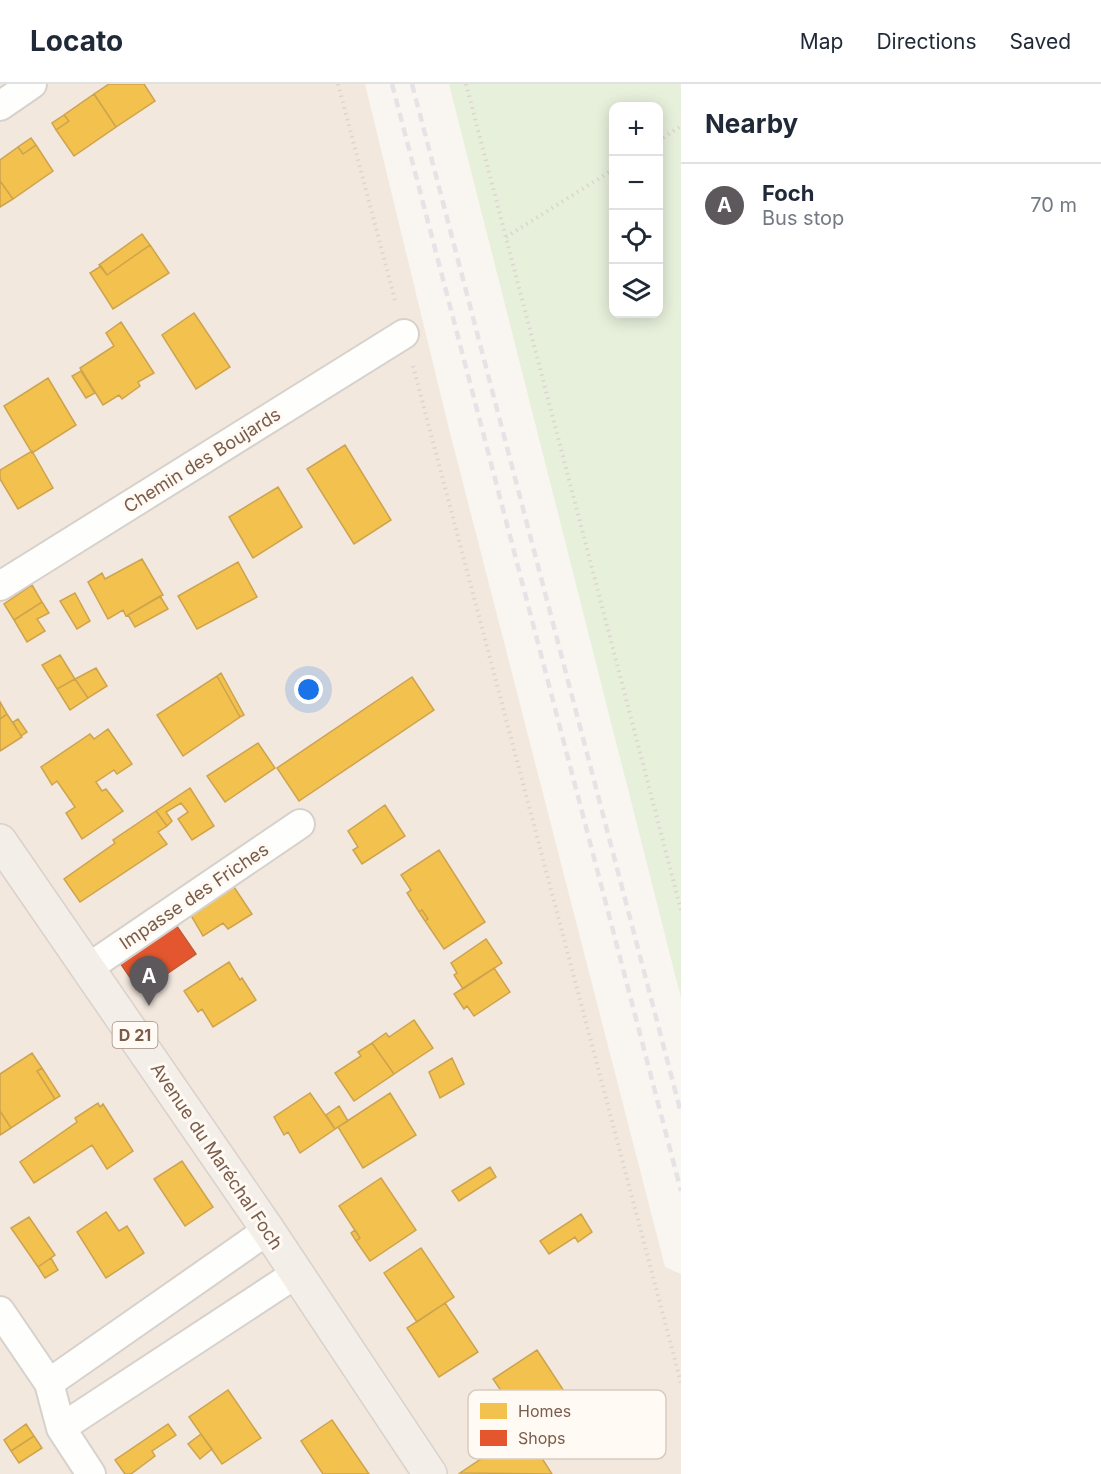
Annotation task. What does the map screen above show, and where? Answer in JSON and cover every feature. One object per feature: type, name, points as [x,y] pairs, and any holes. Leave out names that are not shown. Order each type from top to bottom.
[{"type":"main road","name":"Avenue du Maréchal Foch","points":[[0,840],[268,1230],[430,1474]]},
{"type":"street","name":"Chemin des Boujards","points":[[0,586],[404,334]]},
{"type":"street","name":"Impasse des Friches","points":[[88,968],[300,824]]},
{"type":"street","points":[[49,1383],[268,1230]]},
{"type":"street","points":[[61,1428],[297,1273]]},
{"type":"street","points":[[0,1311],[49,1383],[61,1428],[91,1474]]},
{"type":"path","points":[[338,84],[681,1383]]},
{"type":"path","points":[[466,84],[681,910]]},
{"type":"path","points":[[663,138],[681,126]]},
{"type":"path","points":[[506,237],[609,172]]},
{"type":"shaded area","points":[[0,84],[365,84],[448,425],[665,1267],[681,1274],[681,1474],[0,1474]]},
{"type":"green space","points":[[449,84],[681,84],[681,998]]},
{"type":"building: Homes","points":[[109,84],[144,84],[155,101],[116,127],[94,94]]},
{"type":"building: Homes","points":[[94,94],[116,127],[74,156],[56,130],[69,121],[64,115]]},
{"type":"building: Homes","points":[[64,115],[69,121],[56,130],[52,123]]},
{"type":"building: Homes","points":[[31,138],[36,145],[23,154],[18,147]]},
{"type":"building: Homes","points":[[36,145],[53,171],[13,199],[0,181],[0,160],[18,147],[23,154]]},
{"type":"building: Homes","points":[[0,181],[13,199],[0,207]]},
{"type":"building: Homes","points":[[142,234],[150,245],[107,275],[99,265]]},
{"type":"building: Homes","points":[[150,245],[169,273],[113,309],[90,273],[101,266],[107,275]]},
{"type":"building: Homes","points":[[194,313],[230,367],[196,389],[162,335]]},
{"type":"building: Homes","points":[[121,322],[154,373],[138,382],[140,386],[122,399],[119,395],[103,405],[80,368],[114,346],[106,333]]},
{"type":"building: Homes","points":[[81,371],[95,393],[86,398],[72,376]]},
{"type":"building: Homes","points":[[48,378],[76,425],[32,453],[4,406]]},
{"type":"building: Homes","points":[[345,445],[391,520],[354,544],[307,469]]},
{"type":"building: Homes","points":[[32,451],[53,488],[18,509],[0,479],[0,470]]},
{"type":"building: Homes","points":[[278,487],[302,527],[253,558],[229,517]]},
{"type":"building: Homes","points":[[142,559],[163,595],[126,616],[123,610],[108,619],[88,582],[102,573],[105,579]]},
{"type":"building: Homes","points":[[238,562],[257,597],[197,629],[178,596]]},
{"type":"building: Homes","points":[[32,585],[42,602],[14,620],[4,604]]},
{"type":"building: Homes","points":[[75,593],[90,621],[77,629],[60,601]]},
{"type":"building: Homes","points":[[160,596],[168,609],[135,627],[128,615]]},
{"type":"building: Homes","points":[[42,602],[49,613],[37,619],[45,631],[27,642],[14,620]]},
{"type":"building: Homes","points":[[60,655],[75,679],[57,689],[42,665]]},
{"type":"building: Homes","points":[[96,668],[107,686],[88,698],[75,679]]},
{"type":"building: Homes","points":[[221,673],[244,715],[240,717],[217,676]]},
{"type":"building: Homes","points":[[217,676],[240,717],[183,756],[157,715]]},
{"type":"building: Homes","points":[[412,677],[434,710],[299,801],[277,768]]},
{"type":"building: Homes","points":[[75,679],[88,698],[70,710],[57,689]]},
{"type":"building: Homes","points":[[0,702],[7,714],[0,719]]},
{"type":"building: Homes","points":[[7,714],[22,737],[0,751],[0,719]]},
{"type":"building: Homes","points":[[18,719],[27,732],[21,736],[13,722]]},
{"type":"building: Homes","points":[[108,729],[132,764],[117,774],[114,770],[96,782],[102,791],[106,789],[123,811],[82,839],[66,813],[75,807],[57,781],[52,785],[41,767],[90,734],[94,739]]},
{"type":"building: Homes","points":[[258,743],[275,768],[225,802],[207,776]]},
{"type":"building: Homes","points":[[190,788],[214,826],[192,840],[178,819],[188,812],[181,803],[166,812],[172,821],[167,826],[156,811]]},
{"type":"building: Homes","points":[[385,805],[405,836],[362,864],[353,850],[358,847],[348,831]]},
{"type":"building: Homes","points":[[156,811],[167,826],[158,832],[167,844],[80,902],[64,879],[115,843],[113,840]]},
{"type":"building: Homes","points":[[439,850],[485,922],[444,949],[425,921],[428,919],[422,910],[419,912],[407,893],[411,890],[401,875]]},
{"type":"building: Homes","points":[[232,884],[252,914],[228,929],[223,923],[203,936],[189,912]]},
{"type":"building: Homes","points":[[422,910],[428,919],[425,921],[419,912]]},
{"type":"building: Homes","points":[[486,939],[502,963],[463,989],[454,975],[457,973],[451,963]]},
{"type":"building: Homes","points":[[229,962],[256,1000],[213,1027],[202,1009],[198,1012],[184,991]]},
{"type":"building: Homes","points":[[494,968],[510,992],[474,1016],[467,1006],[464,1009],[454,994]]},
{"type":"building: Homes","points":[[414,1020],[433,1048],[394,1074],[372,1043],[386,1033],[389,1037]]},
{"type":"building: Homes","points":[[372,1043],[394,1074],[354,1101],[335,1073],[361,1056],[358,1052]]},
{"type":"building: Homes","points":[[32,1053],[42,1068],[37,1071],[55,1099],[11,1128],[0,1111],[0,1074]]},
{"type":"building: Homes","points":[[452,1058],[464,1084],[440,1098],[429,1072]]},
{"type":"building: Homes","points":[[42,1068],[60,1096],[55,1099],[37,1071]]},
{"type":"building: Homes","points":[[310,1093],[335,1129],[300,1153],[288,1132],[284,1135],[274,1117]]},
{"type":"building: Homes","points":[[390,1093],[416,1135],[363,1168],[338,1127]]},
{"type":"building: Homes","points":[[98,1103],[100,1107],[103,1104],[133,1151],[107,1169],[92,1145],[34,1183],[20,1162],[77,1122],[75,1118]]},
{"type":"building: Homes","points":[[339,1106],[348,1121],[335,1129],[326,1115]]},
{"type":"building: Homes","points":[[0,1111],[11,1128],[0,1135]]},
{"type":"building: Homes","points":[[182,1161],[213,1207],[185,1226],[154,1179]]},
{"type":"building: Homes","points":[[490,1167],[496,1177],[459,1201],[452,1191]]},
{"type":"building: Homes","points":[[381,1178],[416,1230],[370,1261],[356,1241],[360,1238],[339,1206]]},
{"type":"building: Homes","points":[[106,1212],[119,1231],[127,1226],[144,1253],[106,1278],[77,1232]]},
{"type":"building: Homes","points":[[581,1214],[592,1232],[578,1242],[575,1237],[549,1254],[540,1241]]},
{"type":"building: Homes","points":[[29,1217],[55,1255],[38,1267],[11,1228]]},
{"type":"building: Homes","points":[[355,1230],[360,1238],[356,1241],[351,1233]]},
{"type":"building: Homes","points":[[421,1248],[454,1297],[417,1322],[384,1273]]},
{"type":"building: Homes","points":[[51,1258],[58,1270],[45,1278],[38,1267]]},
{"type":"building: Homes","points":[[445,1303],[478,1352],[439,1377],[407,1328]]},
{"type":"building: Homes","points":[[537,1350],[563,1390],[501,1390],[493,1379]]},
{"type":"building: Homes","points":[[228,1390],[261,1438],[222,1464],[189,1417]]},
{"type":"building: Homes","points":[[332,1420],[369,1474],[323,1474],[301,1441]]},
{"type":"building: Homes","points":[[26,1424],[34,1436],[11,1451],[4,1440]]},
{"type":"building: Homes","points":[[168,1424],[176,1435],[152,1451],[155,1456],[131,1474],[125,1474],[115,1460]]},
{"type":"building: Homes","points":[[201,1434],[212,1449],[200,1459],[188,1444]]},
{"type":"building: Homes","points":[[34,1436],[42,1448],[19,1463],[11,1451]]},
{"type":"building: Homes","points":[[481,1459],[542,1459],[552,1474],[460,1473]]},
{"type":"building: Shops","points":[[174,922],[196,954],[140,992],[118,960]]},
{"type":"railway","points":[[392,84],[681,1191]]},
{"type":"railway","points":[[412,84],[681,1113]]},
{"type":"place","name":"Foch","points":[[149,1006]]}]
